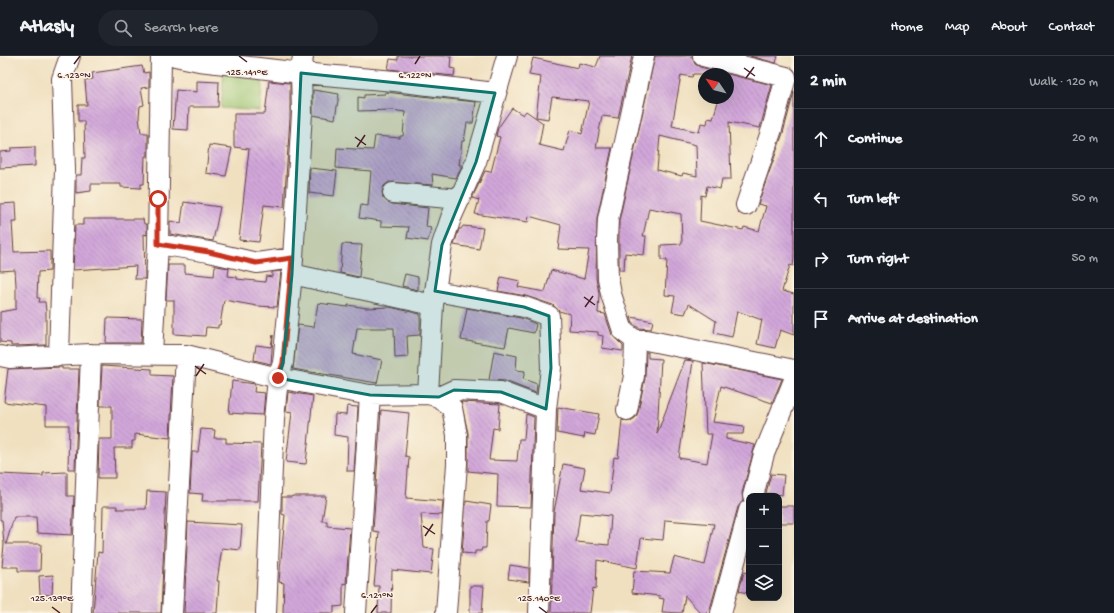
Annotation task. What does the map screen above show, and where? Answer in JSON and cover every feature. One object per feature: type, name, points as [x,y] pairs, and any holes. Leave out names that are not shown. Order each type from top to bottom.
[{"type":"street","points":[[59,355],[65,169],[62,79],[70,56]]},
{"type":"street","points":[[152,354],[158,244],[161,56]]},
{"type":"street","points":[[175,56],[199,61],[302,64],[395,81],[495,93]]},
{"type":"street","points":[[434,396],[434,298],[442,245],[451,218],[476,162],[507,56]]},
{"type":"street","points":[[644,56],[608,219],[608,278],[611,294],[623,331],[635,340],[646,340],[794,370]]},
{"type":"street","points":[[703,56],[725,59],[786,77],[776,117],[746,205]]},
{"type":"street","points":[[266,613],[271,474],[278,378],[283,363],[292,266],[302,113],[302,64]]},
{"type":"street","points":[[393,194],[460,199]]},
{"type":"street","points":[[158,244],[209,252],[256,263],[292,266],[434,298],[524,307],[549,316],[551,368],[546,409],[539,613]]},
{"type":"street","points":[[627,410],[634,376],[635,340]]},
{"type":"street","points":[[81,613],[91,354]]},
{"type":"street","points":[[0,356],[10,358],[91,354],[186,355],[278,378],[370,395],[434,396],[454,390],[501,392],[546,409]]},
{"type":"street","points":[[172,613],[186,355]]},
{"type":"street","points":[[754,493],[764,454],[794,380]]},
{"type":"street","points":[[356,613],[370,395]]},
{"type":"street","points":[[434,396],[452,408],[457,435],[457,464],[446,613]]},
{"type":"street","points":[[721,613],[746,521]]},
{"type":"highlighted area","points":[[301,73],[495,93],[476,162],[442,245],[435,291],[524,307],[549,316],[551,368],[546,409],[501,392],[454,390],[439,397],[370,395],[278,378],[283,363],[292,274]]},
{"type":"green space","points":[[224,70],[263,73],[260,111],[221,108]]},
{"type":"building","points":[[398,56],[451,56],[450,68],[455,69],[454,76],[388,69],[390,59],[398,60]]},
{"type":"building","points":[[600,56],[632,56],[618,118],[602,116],[596,148],[612,148],[597,218],[596,278],[599,293],[598,313],[605,314],[612,335],[623,346],[623,351],[602,348],[603,336],[598,335],[598,332],[569,330],[570,314],[559,311],[553,305],[526,296],[498,291],[501,277],[520,281],[518,287],[545,292],[551,270],[584,279],[589,250],[558,249],[561,225],[529,216],[528,222],[475,214],[479,200],[472,198],[485,171],[491,172],[500,137],[496,136],[498,128],[512,108],[523,115],[526,111],[543,123],[539,145],[564,151],[570,130],[582,134],[589,101],[552,97],[548,119],[536,117],[541,77],[529,75],[533,58],[578,68],[579,63],[596,67]]},
{"type":"building","points":[[655,56],[692,56],[695,64],[704,68],[698,68],[698,74],[693,74],[692,77],[681,75],[672,126],[699,132],[701,123],[707,124],[708,118],[713,119],[717,104],[734,104],[734,76],[772,85],[760,128],[729,122],[731,179],[722,179],[720,189],[707,186],[705,196],[701,195],[700,221],[743,230],[744,227],[759,231],[766,206],[758,204],[783,133],[794,92],[794,258],[793,266],[790,265],[782,291],[794,294],[794,335],[780,330],[775,348],[757,344],[762,320],[737,311],[732,337],[714,333],[716,321],[689,304],[685,314],[672,312],[675,296],[665,295],[667,260],[661,260],[661,245],[682,244],[681,214],[649,208],[643,236],[646,236],[644,255],[625,253],[624,270],[619,270],[619,221]],"holes":[[[660,136],[696,145],[697,176],[683,173],[682,176],[657,170]]]},
{"type":"building","points":[[750,56],[778,56],[776,63]]},
{"type":"building","points":[[142,66],[144,73],[149,72],[149,87],[141,88],[144,105],[140,106],[139,117],[141,133],[148,133],[148,156],[145,156],[144,184],[141,184],[141,188],[121,187],[121,184],[91,184],[91,191],[76,193],[76,175],[81,175],[82,158],[85,158],[84,121],[78,121],[78,105],[87,105],[85,80],[93,79],[92,73]]},
{"type":"building","points":[[197,81],[219,82],[218,107],[189,107],[188,130],[173,129],[176,90],[197,92]]},
{"type":"building","points":[[269,81],[290,83],[290,118],[284,207],[264,205],[259,242],[239,240],[249,149],[234,147],[234,114],[265,114]]},
{"type":"building","points":[[313,90],[339,94],[335,119],[313,115]]},
{"type":"building","points":[[385,92],[476,102],[473,123],[467,123],[464,141],[462,141],[459,165],[461,165],[461,168],[456,178],[432,174],[433,185],[389,182],[384,186],[382,192],[383,198],[392,204],[428,208],[426,227],[431,228],[428,241],[407,238],[409,227],[381,226],[381,221],[359,218],[361,205],[368,206],[371,171],[336,168],[337,148],[373,150],[375,136],[400,138],[400,136],[403,136],[405,112],[392,110],[358,111],[358,97],[364,98],[364,95],[385,94]]},
{"type":"building","points":[[209,145],[232,148],[226,176],[206,173]]},
{"type":"building","points":[[35,147],[35,166],[0,168],[0,152],[11,151],[11,148]]},
{"type":"building","points":[[310,168],[337,171],[334,196],[309,193]]},
{"type":"building","points":[[184,202],[220,207],[213,241],[170,234],[170,221],[181,223]]},
{"type":"building","points":[[16,203],[17,222],[12,222],[14,252],[50,251],[50,271],[38,272],[37,298],[40,298],[39,302],[45,302],[46,345],[11,346],[11,343],[0,342],[0,312],[16,309],[16,285],[15,270],[0,271],[0,204]]},
{"type":"building","points":[[83,219],[143,219],[144,224],[147,224],[147,235],[144,234],[145,279],[135,279],[136,266],[73,270],[75,225],[83,225]]},
{"type":"building","points":[[463,226],[483,228],[479,249],[454,245],[459,229]]},
{"type":"building","points":[[342,244],[362,245],[359,277],[340,273]]},
{"type":"building","points":[[168,265],[185,265],[185,273],[214,276],[215,266],[229,268],[228,276],[237,277],[237,279],[265,282],[266,276],[272,277],[272,272],[281,271],[277,307],[257,306],[224,300],[220,325],[218,325],[218,328],[206,327],[205,336],[174,334],[174,300],[166,300]]},
{"type":"building","points":[[405,274],[418,277],[418,290],[402,286]]},
{"type":"building","points":[[318,303],[348,307],[348,305],[367,308],[390,307],[420,314],[420,335],[407,336],[408,357],[395,358],[394,328],[357,328],[353,354],[382,360],[377,383],[293,369],[298,325],[314,327]]},
{"type":"building","points":[[467,308],[521,318],[536,324],[534,333],[509,328],[505,347],[461,340]]},
{"type":"building","points":[[631,317],[653,321],[651,329],[639,328],[633,324]]},
{"type":"building","points":[[107,318],[142,319],[141,343],[106,343]]},
{"type":"building","points":[[273,335],[271,364],[254,360],[256,345],[271,347]]},
{"type":"building","points":[[494,351],[517,356],[516,370],[525,371],[523,379],[537,384],[536,393],[505,381],[489,380]]},
{"type":"building","points":[[646,352],[648,352],[648,358],[661,359],[657,434],[685,360],[693,361],[679,458],[707,463],[712,434],[706,434],[703,363],[782,379],[772,403],[721,386],[713,422],[744,426],[743,434],[726,434],[726,439],[755,445],[742,493],[743,501],[738,507],[710,609],[706,613],[701,613],[685,596],[682,613],[662,612],[664,599],[659,598],[660,596],[632,593],[634,571],[670,573],[674,557],[705,565],[714,524],[665,520],[663,540],[641,538],[637,568],[597,560],[596,589],[593,588],[590,613],[551,613],[554,512],[563,464],[585,468],[581,489],[610,493],[614,457],[618,458],[622,420],[631,421],[636,417],[645,378]],"holes":[[[580,513],[611,516],[609,545],[576,542]]]},
{"type":"building","points":[[102,366],[152,369],[152,375],[173,376],[170,438],[135,434],[135,441],[132,441],[132,448],[114,448],[115,478],[98,478],[99,439],[112,439],[112,406],[100,406]]},
{"type":"building","points":[[62,367],[62,369],[79,369],[75,469],[68,469],[69,425],[46,425],[46,407],[4,402],[8,369]]},
{"type":"building","points":[[232,381],[255,384],[254,392],[265,393],[263,415],[229,413]]},
{"type":"building","points":[[288,392],[313,396],[306,464],[286,462],[292,412],[286,411]]},
{"type":"building","points":[[461,402],[500,404],[498,429],[493,428],[489,460],[517,461],[519,439],[524,439],[526,414],[534,417],[531,507],[497,506],[498,474],[468,471],[468,433]]},
{"type":"building","points":[[347,406],[358,407],[354,471],[347,471],[348,437],[334,435],[335,414],[346,415]]},
{"type":"building","points":[[558,407],[599,414],[595,435],[585,433],[584,438],[557,433]]},
{"type":"building","points":[[381,410],[409,413],[405,456],[409,457],[406,498],[443,501],[442,515],[421,514],[424,548],[434,549],[431,574],[392,570],[391,613],[378,613],[379,586],[374,586],[379,532],[373,531]]},
{"type":"building","points":[[201,429],[215,430],[214,438],[226,438],[226,443],[261,444],[258,501],[202,501],[203,494],[190,493],[192,452],[198,452]]},
{"type":"building","points":[[67,472],[67,496],[74,496],[72,535],[37,533],[36,517],[14,517],[6,544],[41,544],[40,571],[18,571],[18,567],[2,567],[4,544],[2,520],[0,520],[0,474],[43,476],[43,473]]},
{"type":"building","points":[[771,474],[784,475],[782,495],[782,493],[766,493]]},
{"type":"building","points":[[147,491],[166,492],[161,613],[93,613],[98,552],[102,553],[103,506],[117,506],[117,509],[146,509]]},
{"type":"building","points":[[326,496],[322,521],[327,521],[327,526],[350,528],[346,584],[343,583],[343,606],[334,607],[334,613],[283,613],[284,583],[279,582],[285,515],[282,514],[282,497]]},
{"type":"building","points":[[466,501],[491,505],[489,521],[487,521],[486,548],[482,548],[481,551],[475,551],[475,554],[462,553]]},
{"type":"building","points":[[782,506],[794,506],[794,523],[782,523]]},
{"type":"building","points":[[188,522],[242,525],[240,550],[222,548],[217,581],[219,581],[217,613],[184,613]]},
{"type":"building","points":[[510,565],[529,568],[529,582],[508,579]]},
{"type":"building","points":[[744,572],[746,572],[746,593],[739,591]]},
{"type":"building","points":[[53,575],[52,595],[40,594],[39,576]]},
{"type":"building","points":[[470,586],[484,586],[482,613],[470,613]]},
{"type":"route","points":[[158,199],[158,244],[209,252],[256,263],[292,258],[292,274],[283,363],[278,378]]}]
